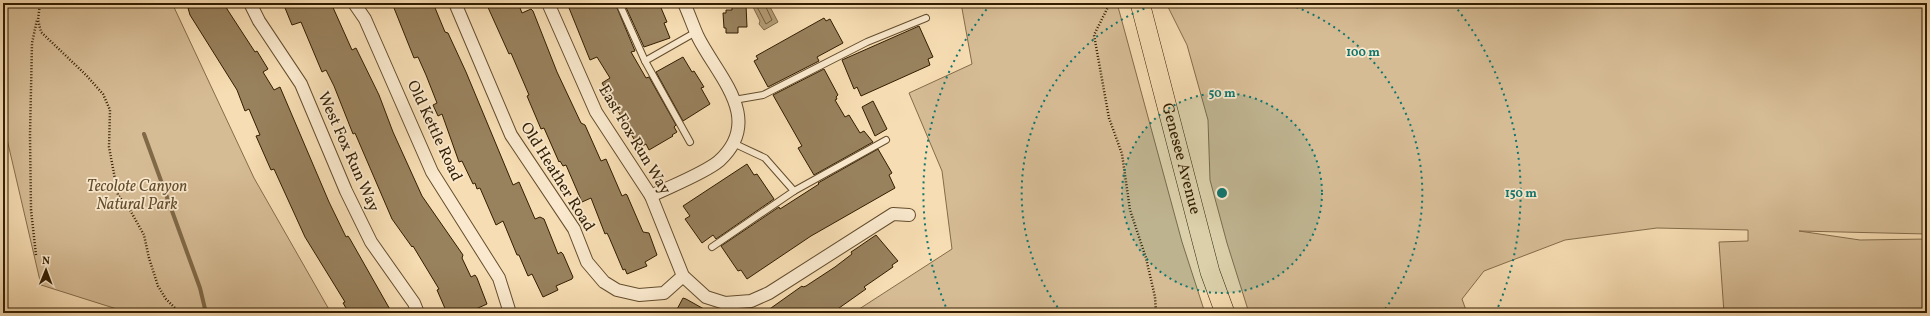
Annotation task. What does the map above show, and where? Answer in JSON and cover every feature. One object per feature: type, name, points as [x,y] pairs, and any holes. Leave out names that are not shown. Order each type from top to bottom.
[{"type":"main road","name":"Genesee Avenue","points":[[1140,3],[1210,272],[1225,313]]},
{"type":"street","name":"West Fox Run Way","points":[[250,3],[259,21],[301,84],[346,191],[371,242],[414,303],[418,313]]},
{"type":"street","name":"Old Kettle Road","points":[[354,3],[365,19],[432,172],[499,278],[510,313]]},
{"type":"street","name":"Old Heather Road","points":[[455,3],[511,135],[574,228],[587,262],[604,282],[617,290],[639,295],[664,292],[683,276]]},
{"type":"street","name":"East Fox Run Way","points":[[548,3],[596,112],[651,196],[683,276],[706,297],[725,303],[751,301],[769,294],[893,214],[909,215]]},
{"type":"street","points":[[651,196],[695,175],[719,161],[732,143],[738,128],[738,111],[734,100],[696,32],[684,3]]},
{"type":"lane","points":[[618,3],[645,61],[690,142]]},
{"type":"lane","points":[[734,100],[763,95],[867,42],[926,18]]},
{"type":"lane","points":[[645,61],[696,32]]},
{"type":"lane","points":[[712,247],[794,191],[886,140]]},
{"type":"lane","points":[[732,143],[765,158],[794,191]]},
{"type":"path","points":[[36,256],[32,216],[30,135],[32,43],[38,20],[40,3]]},
{"type":"path","points":[[1110,3],[1094,35],[1110,118],[1122,154],[1130,210],[1146,258],[1155,297],[1156,313]]},
{"type":"path","points":[[38,20],[41,32],[86,75],[103,94],[110,110],[109,147],[118,195],[130,210],[144,235],[149,258],[158,286],[166,299],[176,309],[176,313]]},
{"type":"green space","name":"Tecolote Canyon Natural Park","points":[[3,3],[172,3],[254,178],[331,313],[122,313],[120,310],[41,285],[3,122]]},
{"type":"green space","points":[[961,3],[1117,3],[1182,242],[1205,313],[853,313],[952,249],[942,171],[909,93],[972,64]]},
{"type":"green space","points":[[1166,3],[1927,3],[1927,234],[1799,231],[1860,240],[1927,239],[1927,313],[1724,313],[1719,242],[1748,241],[1748,230],[1657,228],[1565,240],[1484,271],[1462,299],[1467,313],[1249,313],[1227,243],[1210,180],[1208,120],[1187,45]]},
{"type":"water","points":[[751,3],[768,3],[778,22],[764,30],[759,24],[760,21]]},
{"type":"building","points":[[191,3],[225,3],[227,9],[255,52],[257,51],[268,69],[263,72],[274,90],[280,87],[329,202],[346,237],[348,236],[350,239],[392,313],[349,313],[343,303],[345,302],[305,237],[274,169],[271,170],[256,136],[260,135],[249,109],[245,111],[237,90],[190,15],[188,8],[192,7]]},
{"type":"building","points":[[283,3],[331,3],[352,50],[356,48],[379,95],[393,132],[422,196],[463,255],[462,258],[471,277],[475,275],[477,278],[487,304],[467,313],[447,313],[437,290],[439,289],[413,246],[412,247],[392,219],[355,133],[353,134],[334,86],[326,70],[322,72],[301,22],[292,25]]},
{"type":"building","points":[[392,3],[433,3],[445,32],[448,33],[466,72],[513,185],[519,182],[535,219],[540,217],[544,219],[558,254],[561,252],[563,254],[573,277],[572,279],[556,286],[558,290],[543,297],[532,274],[528,276],[519,255],[517,255],[503,221],[496,225],[480,188],[477,189],[475,183],[473,184],[462,161],[459,162],[442,114],[438,116],[433,105],[437,103],[426,75],[418,57],[414,58]]},
{"type":"building","points":[[486,3],[518,3],[522,13],[531,9],[533,11],[557,72],[581,123],[585,125],[601,161],[606,159],[622,196],[627,195],[643,232],[649,233],[657,255],[645,262],[647,266],[627,274],[625,269],[623,270],[607,233],[605,234],[591,198],[582,202],[566,165],[563,166],[560,161],[559,162],[544,128],[541,129],[527,96],[529,95],[511,53],[509,54]]},
{"type":"building","points":[[567,3],[615,3],[635,51],[631,52],[646,78],[649,77],[676,125],[674,127],[677,132],[672,135],[673,136],[649,150],[646,144],[639,148],[602,83],[610,78],[597,57],[590,60]]},
{"type":"building","points":[[624,3],[659,3],[667,22],[664,23],[670,38],[644,47]]},
{"type":"building","points":[[746,5],[747,27],[738,27],[738,33],[726,33],[726,28],[724,28],[723,13],[726,13],[726,10],[732,10],[732,6]]},
{"type":"building","points":[[824,18],[826,21],[830,19],[843,43],[817,57],[819,61],[768,87],[754,61],[758,59],[756,56]]},
{"type":"building","points":[[919,26],[933,57],[928,59],[930,65],[861,96],[857,87],[854,89],[842,60]]},
{"type":"building","points":[[683,57],[692,72],[694,71],[704,87],[701,88],[710,104],[683,121],[656,72]]},
{"type":"building","points":[[824,69],[838,95],[836,97],[837,99],[835,100],[845,117],[849,115],[860,133],[864,131],[873,142],[814,175],[798,148],[802,146],[773,95]]},
{"type":"building","points":[[873,101],[887,129],[875,136],[862,107]]},
{"type":"building","points":[[878,149],[892,173],[889,175],[895,188],[811,236],[747,279],[741,270],[738,271],[721,246],[779,207],[780,209],[819,184],[818,183]]},
{"type":"building","points":[[747,164],[754,175],[757,174],[774,199],[716,239],[713,235],[702,243],[685,219],[690,216],[683,206]]},
{"type":"building","points":[[876,235],[898,261],[892,265],[893,267],[864,287],[866,289],[832,313],[764,313],[802,286],[806,286],[835,267],[852,254],[851,252]]},
{"type":"building","points":[[683,298],[686,299],[711,313],[675,313]]},
{"type":"waterway","points":[[144,134],[200,288],[206,313]]}]
